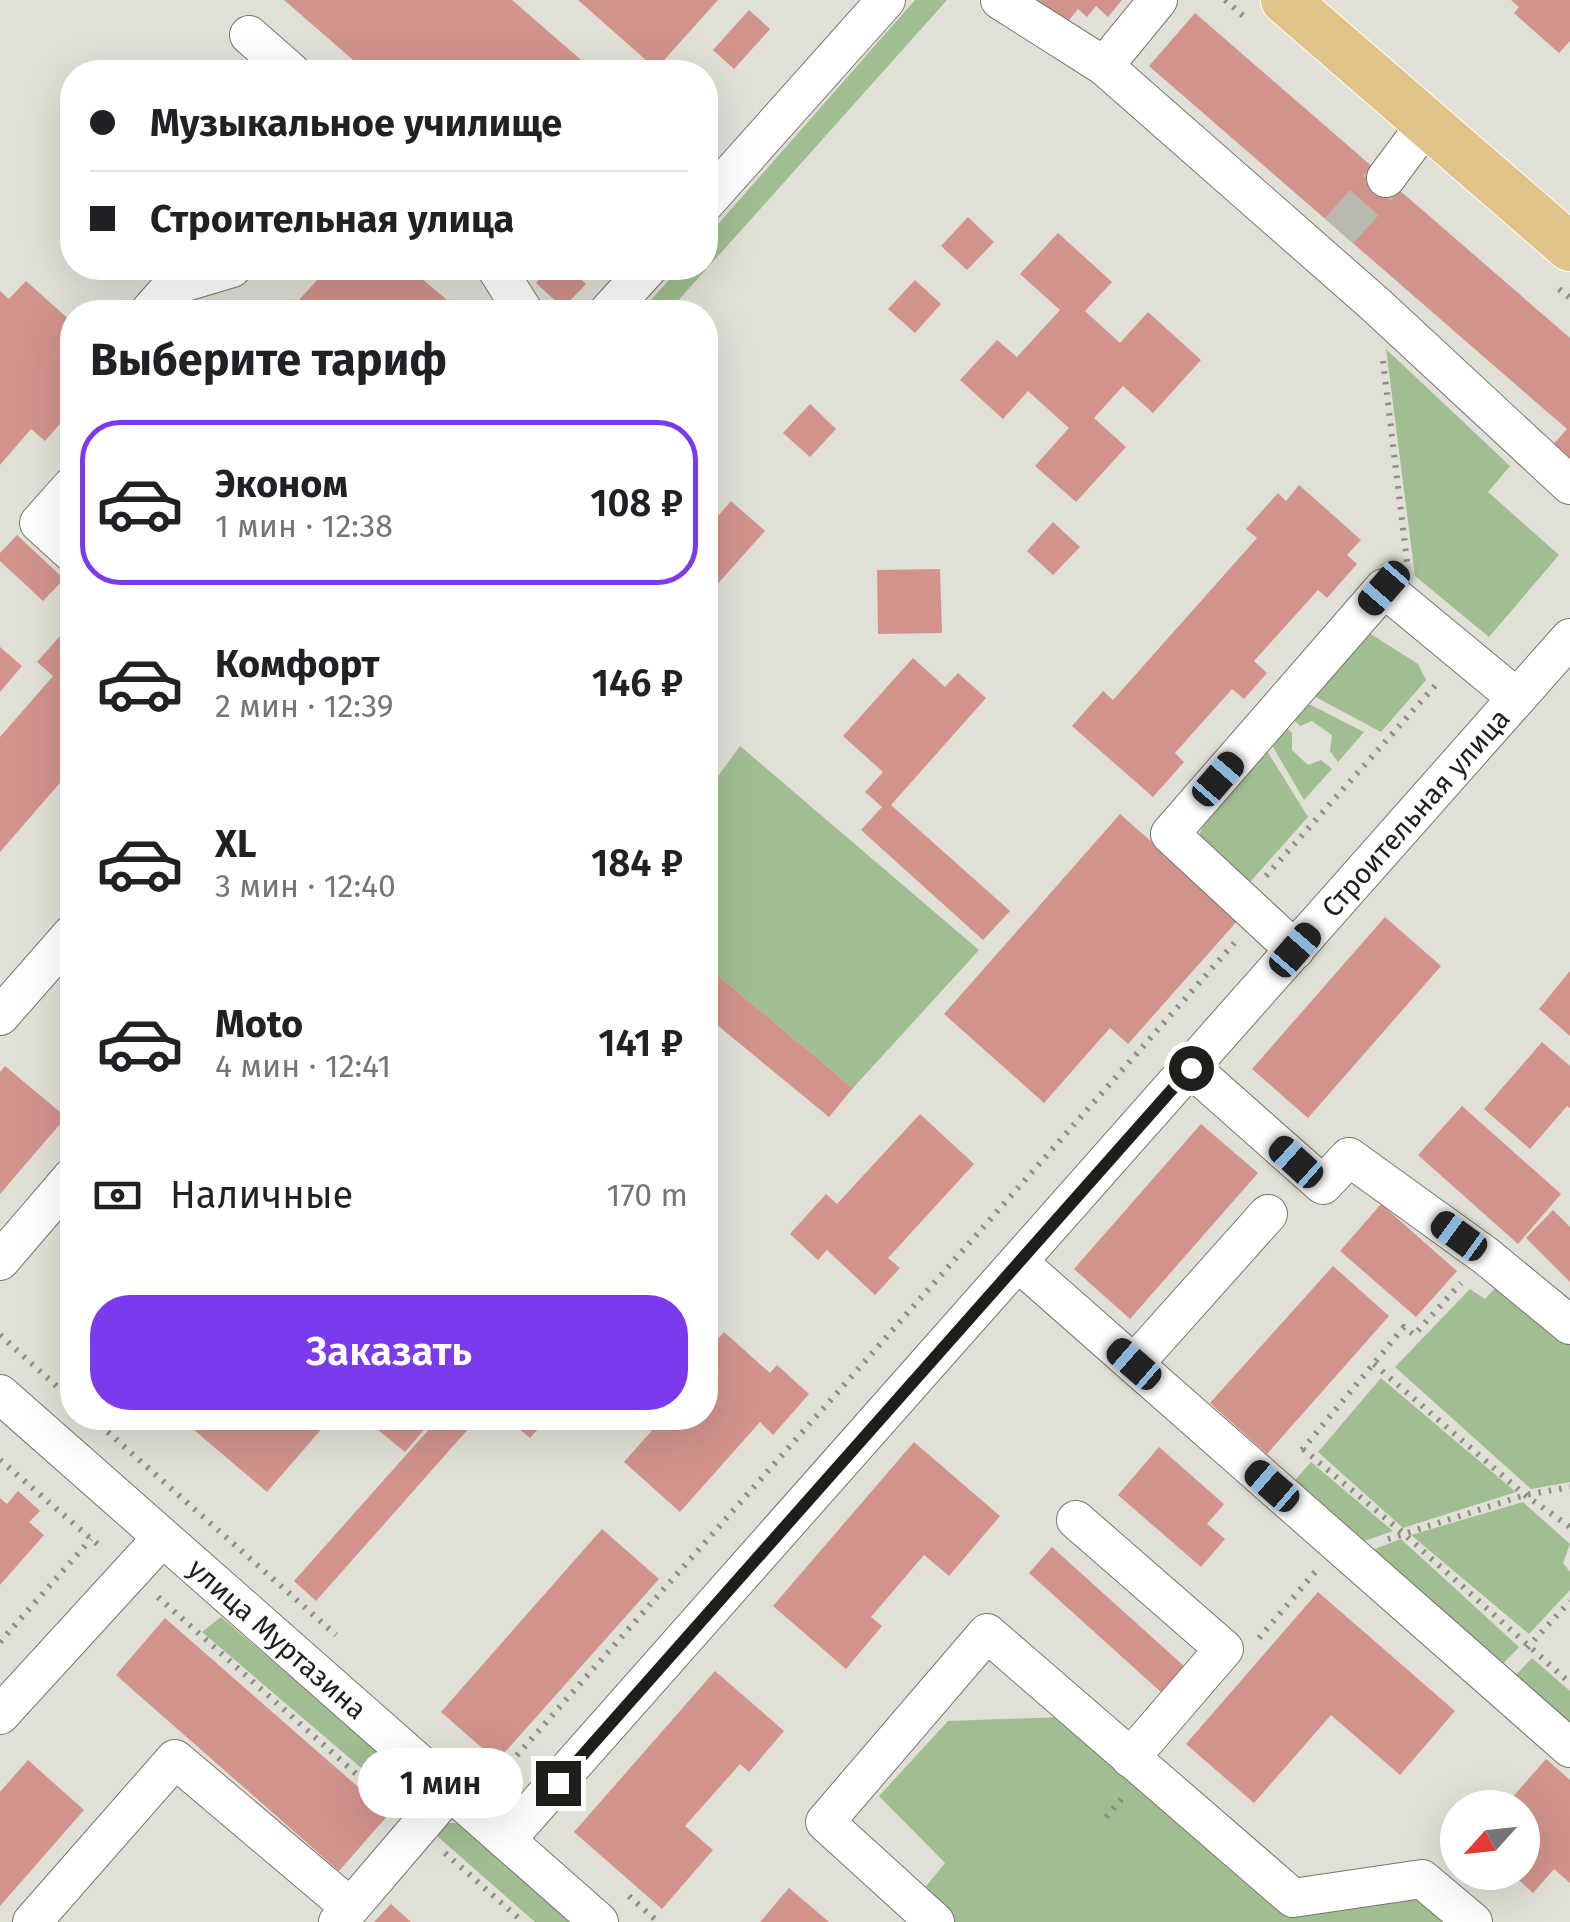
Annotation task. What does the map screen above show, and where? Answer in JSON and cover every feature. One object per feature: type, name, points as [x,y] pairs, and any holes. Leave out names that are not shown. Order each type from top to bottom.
[{"type":"main road","points":[[1285,0],[1570,247]]},
{"type":"street","points":[[718,188],[886,0]]},
{"type":"street","points":[[1000,0],[1104,66],[1329,243],[1376,305],[1570,485]]},
{"type":"street","points":[[1104,66],[1158,0]]},
{"type":"street","points":[[249,36],[277,60]]},
{"type":"street","points":[[1386,178],[1427,123]]},
{"type":"street","points":[[160,300],[172,286],[192,280]]},
{"type":"street","points":[[619,300],[637,280]]},
{"type":"street","points":[[60,499],[39,523],[60,542]]},
{"type":"street","points":[[1295,950],[1170,834],[1384,588],[1517,698]]},
{"type":"street","name":"Строительная улица","points":[[506,1840],[1570,638]]},
{"type":"street","points":[[0,1016],[60,948]]},
{"type":"street","points":[[1191,1068],[1323,1185],[1350,1157],[1486,1256],[1570,1325]]},
{"type":"street","points":[[0,1261],[60,1191]]},
{"type":"street","points":[[1134,1364],[1268,1214]]},
{"type":"street","points":[[1018,1262],[1570,1748]]},
{"type":"street","name":"улица Муртазина","points":[[0,1394],[598,1922]]},
{"type":"street","points":[[1076,1520],[1224,1650],[1130,1758]]},
{"type":"street","points":[[0,1715],[161,1539]]},
{"type":"street","points":[[935,1922],[825,1822],[988,1633],[1293,1898],[1422,1879],[1474,1922]]},
{"type":"street","points":[[32,1922],[175,1759],[344,1915],[450,1791]]},
{"type":"path","points":[[1376,305],[1414,613]]},
{"type":"path","points":[[496,1778],[1246,930],[1242,904],[1464,653]]},
{"type":"path","points":[[1272,1486],[1404,1327],[1414,1334],[1486,1256]]},
{"type":"path","points":[[0,1335],[60,1389]]},
{"type":"path","points":[[1374,1364],[1525,1495],[1570,1527]]},
{"type":"path","points":[[1302,1449],[1404,1533],[1570,1683]]},
{"type":"path","points":[[0,1460],[523,1922]]},
{"type":"path","points":[[1349,1553],[1525,1495],[1570,1487]]},
{"type":"path","points":[[0,1642],[91,1539]]},
{"type":"path","points":[[1497,1683],[1570,1601]]},
{"type":"green space","points":[[915,0],[947,0],[718,256],[718,224]]},
{"type":"green space","points":[[669,280],[697,280],[679,300],[651,300]]},
{"type":"green space","points":[[1386,349],[1510,466],[1488,492],[1559,555],[1489,637],[1415,576]]},
{"type":"green space","points":[[1366,631],[1418,664],[1426,680],[1381,732],[1308,693]]},
{"type":"green space","points":[[1303,701],[1364,732],[1338,762],[1330,751],[1332,735],[1312,721],[1300,726],[1290,716]]},
{"type":"green space","points":[[1283,724],[1292,733],[1292,750],[1308,765],[1321,760],[1332,769],[1304,800],[1269,740]]},
{"type":"green space","points":[[740,746],[979,950],[853,1088],[718,976],[718,776]]},
{"type":"green space","points":[[1264,746],[1308,817],[1250,882],[1234,883],[1196,843],[1213,802]]},
{"type":"green space","points":[[1501,1282],[1570,1341],[1570,1482],[1531,1489],[1395,1367],[1470,1289],[1485,1299]]},
{"type":"green space","points":[[1381,1378],[1516,1492],[1403,1528],[1318,1452]]},
{"type":"green space","points":[[1311,1462],[1393,1531],[1353,1545],[1290,1486]]},
{"type":"green space","points":[[1523,1502],[1570,1544],[1563,1563],[1570,1572],[1570,1590],[1529,1634],[1411,1535]]},
{"type":"green space","points":[[1401,1539],[1519,1647],[1498,1669],[1364,1553]]},
{"type":"green space","points":[[221,1617],[417,1783],[415,1796],[407,1807],[202,1632]]},
{"type":"green space","points":[[1532,1658],[1570,1691],[1570,1731],[1511,1680]]},
{"type":"green space","points":[[1063,1717],[1288,1910],[1412,1891],[1445,1922],[949,1922],[919,1895],[945,1863],[879,1796],[948,1721]]},
{"type":"green space","points":[[447,1823],[460,1823],[573,1922],[535,1922],[437,1836]]},
{"type":"building","points":[[284,0],[512,0],[581,60],[353,60]]},
{"type":"building","points":[[578,0],[718,0],[664,60],[646,60]]},
{"type":"building","points":[[1035,0],[1122,0],[1108,17],[1096,6],[1087,17],[1078,9],[1065,25]]},
{"type":"building","points":[[1511,0],[1570,0],[1570,41],[1559,53],[1514,13],[1519,7]]},
{"type":"building","points":[[749,10],[770,29],[734,69],[713,50]]},
{"type":"building","points":[[1195,13],[1570,338],[1570,465],[1550,448],[1567,429],[1149,66]]},
{"type":"building","points":[[968,217],[994,242],[967,270],[941,246]]},
{"type":"building","points":[[1058,233],[1112,282],[1085,311],[1120,343],[1148,312],[1201,360],[1153,413],[1123,386],[1094,418],[1126,447],[1076,502],[1035,466],[1069,428],[1028,391],[1003,419],[960,380],[997,340],[1017,357],[1060,310],[1020,274]]},
{"type":"building","points":[[317,280],[424,280],[447,300],[299,300]]},
{"type":"building","points":[[582,280],[586,284],[571,300],[554,300],[536,283]]},
{"type":"building","points":[[915,280],[941,304],[915,333],[888,309]]},
{"type":"building","points":[[26,281],[60,311],[60,424],[45,441],[31,429],[0,465],[0,291],[9,299]]},
{"type":"building","points":[[810,404],[836,429],[810,457],[783,433]]},
{"type":"building","points":[[1299,485],[1361,540],[1347,555],[1357,564],[1327,598],[1318,590],[1254,661],[1267,673],[1244,699],[1232,689],[1175,753],[1184,762],[1153,797],[1072,726],[1103,691],[1113,700],[1257,538],[1246,529],[1278,493],[1286,501]]},
{"type":"building","points":[[731,501],[765,531],[718,583],[718,516]]},
{"type":"building","points":[[1053,522],[1080,547],[1053,575],[1027,551]]},
{"type":"building","points":[[17,535],[60,575],[60,583],[43,601],[0,561],[0,553]]},
{"type":"building","points":[[940,569],[942,633],[878,634],[877,570]]},
{"type":"building","points":[[60,636],[60,783],[0,852],[0,737],[53,676],[37,662]]},
{"type":"building","points":[[0,647],[22,666],[0,692]]},
{"type":"building","points":[[913,658],[945,687],[958,673],[986,698],[891,805],[1010,911],[983,940],[861,830],[882,807],[865,792],[883,772],[843,736]]},
{"type":"building","points":[[1120,814],[1239,919],[1128,1044],[1110,1028],[1044,1103],[944,1014]]},
{"type":"building","points":[[1385,917],[1441,966],[1308,1118],[1252,1069]]},
{"type":"building","points":[[1570,971],[1570,1036],[1539,1009]]},
{"type":"building","points":[[718,976],[853,1088],[829,1117],[718,1026]]},
{"type":"building","points":[[1542,1042],[1570,1066],[1570,1108],[1567,1106],[1530,1149],[1484,1109]]},
{"type":"building","points":[[5,1066],[60,1112],[60,1124],[0,1194],[0,1072]]},
{"type":"building","points":[[1462,1106],[1561,1194],[1518,1244],[1418,1155]]},
{"type":"building","points":[[920,1114],[974,1164],[888,1258],[900,1268],[875,1295],[827,1250],[818,1260],[790,1234],[826,1194],[837,1204]]},
{"type":"building","points":[[1201,1124],[1258,1173],[1130,1319],[1074,1269]]},
{"type":"building","points":[[1381,1204],[1457,1271],[1416,1317],[1340,1251]]},
{"type":"building","points":[[1553,1210],[1570,1227],[1570,1282],[1526,1238]]},
{"type":"building","points":[[1333,1266],[1389,1316],[1267,1454],[1210,1403]]},
{"type":"building","points":[[724,1332],[770,1373],[777,1365],[809,1394],[773,1435],[760,1422],[680,1512],[624,1462],[652,1430],[718,1430],[718,1339]]},
{"type":"building","points":[[194,1430],[321,1430],[267,1492]]},
{"type":"building","points":[[378,1430],[424,1430],[405,1452]]},
{"type":"building","points":[[428,1430],[467,1430],[316,1601],[294,1581]]},
{"type":"building","points":[[520,1430],[537,1430],[530,1438]]},
{"type":"building","points":[[914,1442],[1000,1516],[949,1576],[924,1555],[871,1617],[882,1626],[846,1669],[773,1606]]},
{"type":"building","points":[[1159,1447],[1224,1504],[1207,1524],[1225,1539],[1201,1567],[1118,1495]]},
{"type":"building","points":[[18,1491],[40,1511],[29,1522],[44,1535],[0,1585],[0,1498],[7,1504]]},
{"type":"building","points":[[602,1529],[659,1579],[497,1761],[441,1712]]},
{"type":"building","points":[[1052,1547],[1185,1667],[1162,1693],[1029,1573]]},
{"type":"building","points":[[1318,1592],[1455,1711],[1400,1775],[1331,1715],[1254,1803],[1186,1744]]},
{"type":"building","points":[[165,1618],[389,1814],[339,1871],[116,1675]]},
{"type":"building","points":[[715,1671],[784,1731],[749,1772],[740,1764],[685,1826],[713,1850],[662,1909],[574,1832]]},
{"type":"building","points":[[1546,1759],[1570,1780],[1570,1883],[1554,1869],[1540,1885],[1540,1790],[1519,1790]]},
{"type":"building","points":[[28,1760],[84,1810],[0,1906],[0,1792]]},
{"type":"building","points":[[789,1888],[829,1922],[760,1922]]},
{"type":"building","points":[[391,1904],[411,1922],[374,1922]]},
{"type":"tunnel","points":[[1339,231],[1386,178]]},
{"type":"route","points":[[558,1783],[1191,1068]]}]
